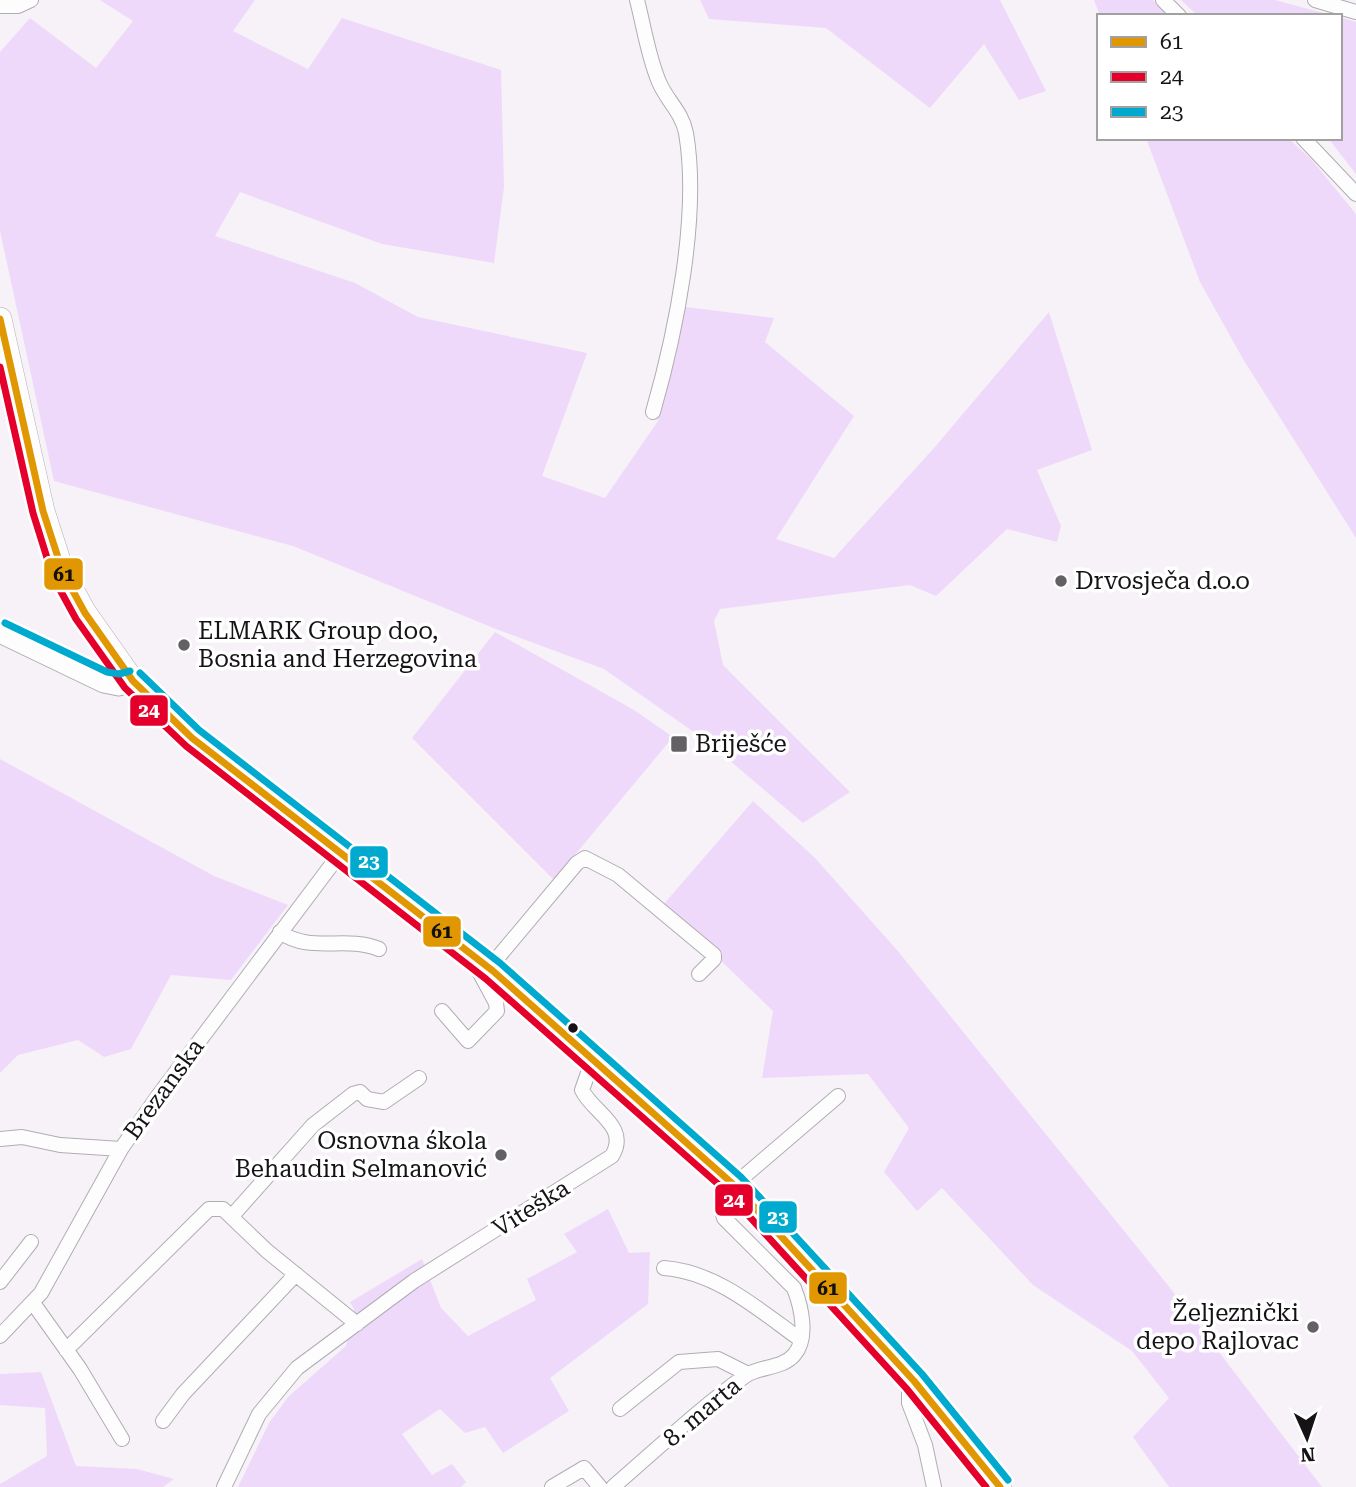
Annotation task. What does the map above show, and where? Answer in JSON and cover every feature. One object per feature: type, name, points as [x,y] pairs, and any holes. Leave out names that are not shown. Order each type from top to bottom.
[{"type":"main road","points":[[0,319],[43,510],[64,573],[85,613],[133,681],[192,738],[342,851],[489,968],[734,1185],[914,1381],[1000,1487]]},
{"type":"main road","points":[[0,632],[104,682],[119,685],[133,681]]},
{"type":"street","points":[[637,0],[655,71],[661,85],[678,108],[686,132],[689,183],[679,298],[653,412]]},
{"type":"street","points":[[1163,0],[1176,14]]},
{"type":"street","points":[[1315,0],[1356,12]]},
{"type":"street","points":[[0,6],[20,2]]},
{"type":"street","points":[[1305,140],[1356,194]]},
{"type":"street","name":"Brezanska","points":[[0,1336],[33,1303],[94,1202],[121,1149],[342,851]]},
{"type":"street","points":[[489,968],[577,863],[584,859],[618,875],[714,955],[714,959],[699,974]]},
{"type":"street","points":[[280,932],[303,945],[349,941],[379,949]]},
{"type":"street","points":[[442,1011],[468,1041],[497,1011],[496,1003],[468,951]]},
{"type":"street","name":"Viteška","points":[[224,1487],[259,1414],[297,1368],[414,1281],[612,1156],[617,1142],[612,1125],[582,1090],[593,1059]]},
{"type":"street","points":[[232,1216],[313,1125],[352,1094],[360,1093],[367,1098],[384,1102],[419,1078]]},
{"type":"street","points":[[801,1340],[801,1315],[794,1288],[722,1215],[723,1202],[734,1185],[838,1096]]},
{"type":"street","points":[[0,1139],[22,1137],[60,1145],[121,1149]]},
{"type":"street","points":[[66,1350],[208,1209],[223,1209],[357,1324]]},
{"type":"street","points":[[0,1282],[31,1242]]},
{"type":"street","points":[[664,1268],[706,1277],[733,1292],[801,1340]]},
{"type":"street","points":[[163,1421],[183,1394],[296,1273]]},
{"type":"street","points":[[33,1303],[122,1439]]},
{"type":"street","name":"8. marta","points":[[612,1487],[748,1374],[785,1362],[795,1354],[801,1340]]},
{"type":"street","points":[[620,1409],[678,1362],[718,1359],[748,1374]]},
{"type":"street","points":[[914,1381],[909,1388],[909,1403],[925,1445],[934,1487]]},
{"type":"street","points":[[551,1487],[584,1468],[600,1487]]},
{"type":"shaded area","points":[[100,0],[255,0],[233,31],[308,69],[342,18],[501,70],[504,187],[494,263],[382,244],[240,192],[215,236],[355,283],[418,317],[587,353],[542,476],[605,498],[658,421],[678,306],[774,318],[765,342],[854,416],[776,539],[834,558],[934,448],[1049,312],[1092,450],[1037,470],[1061,526],[1057,542],[1007,529],[936,596],[910,585],[720,609],[714,621],[723,665],[850,792],[803,823],[708,742],[604,669],[496,629],[293,546],[54,481],[0,231],[0,52],[30,18],[96,68],[133,21]]},
{"type":"shaded area","points":[[700,0],[1000,0],[1046,91],[1019,100],[984,44],[930,108],[826,28],[709,19]]},
{"type":"shaded area","points":[[1094,0],[1153,0],[1167,14],[1099,14]]},
{"type":"shaded area","points":[[1181,0],[1275,0],[1327,14],[1196,14]]},
{"type":"shaded area","points":[[1342,18],[1356,22],[1356,174],[1330,140],[1342,140]]},
{"type":"shaded area","points":[[1147,140],[1290,140],[1311,159],[1356,214],[1356,538],[1243,359],[1200,282]]},
{"type":"shaded area","points":[[495,632],[634,710],[673,737],[554,880],[412,738]]},
{"type":"shaded area","points":[[0,759],[214,876],[288,905],[231,980],[171,975],[131,1049],[104,1057],[78,1040],[18,1055],[0,1073]]},
{"type":"shaded area","points":[[753,801],[815,858],[897,950],[1167,1284],[1322,1487],[1169,1487],[1133,1437],[1169,1398],[1132,1351],[1033,1285],[942,1188],[917,1211],[884,1172],[909,1128],[868,1074],[762,1078],[773,1011],[663,905]]},
{"type":"shaded area","points":[[608,1209],[629,1253],[650,1252],[648,1304],[550,1378],[569,1411],[503,1453],[485,1427],[465,1433],[440,1409],[402,1434],[432,1475],[452,1464],[466,1482],[461,1487],[238,1487],[269,1423],[288,1397],[346,1346],[354,1309],[350,1302],[422,1259],[441,1308],[468,1336],[536,1300],[527,1279],[577,1252],[564,1234]]},
{"type":"shaded area","points":[[41,1372],[76,1466],[137,1469],[174,1479],[163,1487],[0,1487],[0,1484],[47,1456],[45,1408],[0,1405],[0,1374]]},
{"type":"transit line","name":"61","points":[[0,319],[43,511],[63,573],[85,613],[133,681],[192,738],[493,971],[734,1185],[914,1381],[1000,1487]]},
{"type":"transit line","name":"24","points":[[0,367],[33,513],[53,577],[76,619],[125,688],[186,746],[486,979],[727,1192],[906,1388],[986,1487]]},
{"type":"transit line","name":"23","points":[[5,623],[107,672],[119,674],[130,671]]},
{"type":"transit line","name":"23","points":[[140,673],[199,730],[500,963],[741,1177],[922,1374],[1008,1480]]},
{"type":"place","name":"Drvosječa d.o.o","points":[[1061,581]]},
{"type":"place","name":"ELMARK Group doo, Bosnia and Herzegovina","points":[[184,645]]},
{"type":"place","name":"Briješće","points":[[679,744]]},
{"type":"place","name":"Osnovna śkola Behaudin Selmanović","points":[[501,1155]]},
{"type":"place","name":"Željeznički depo Rajlovac","points":[[1313,1327]]}]
